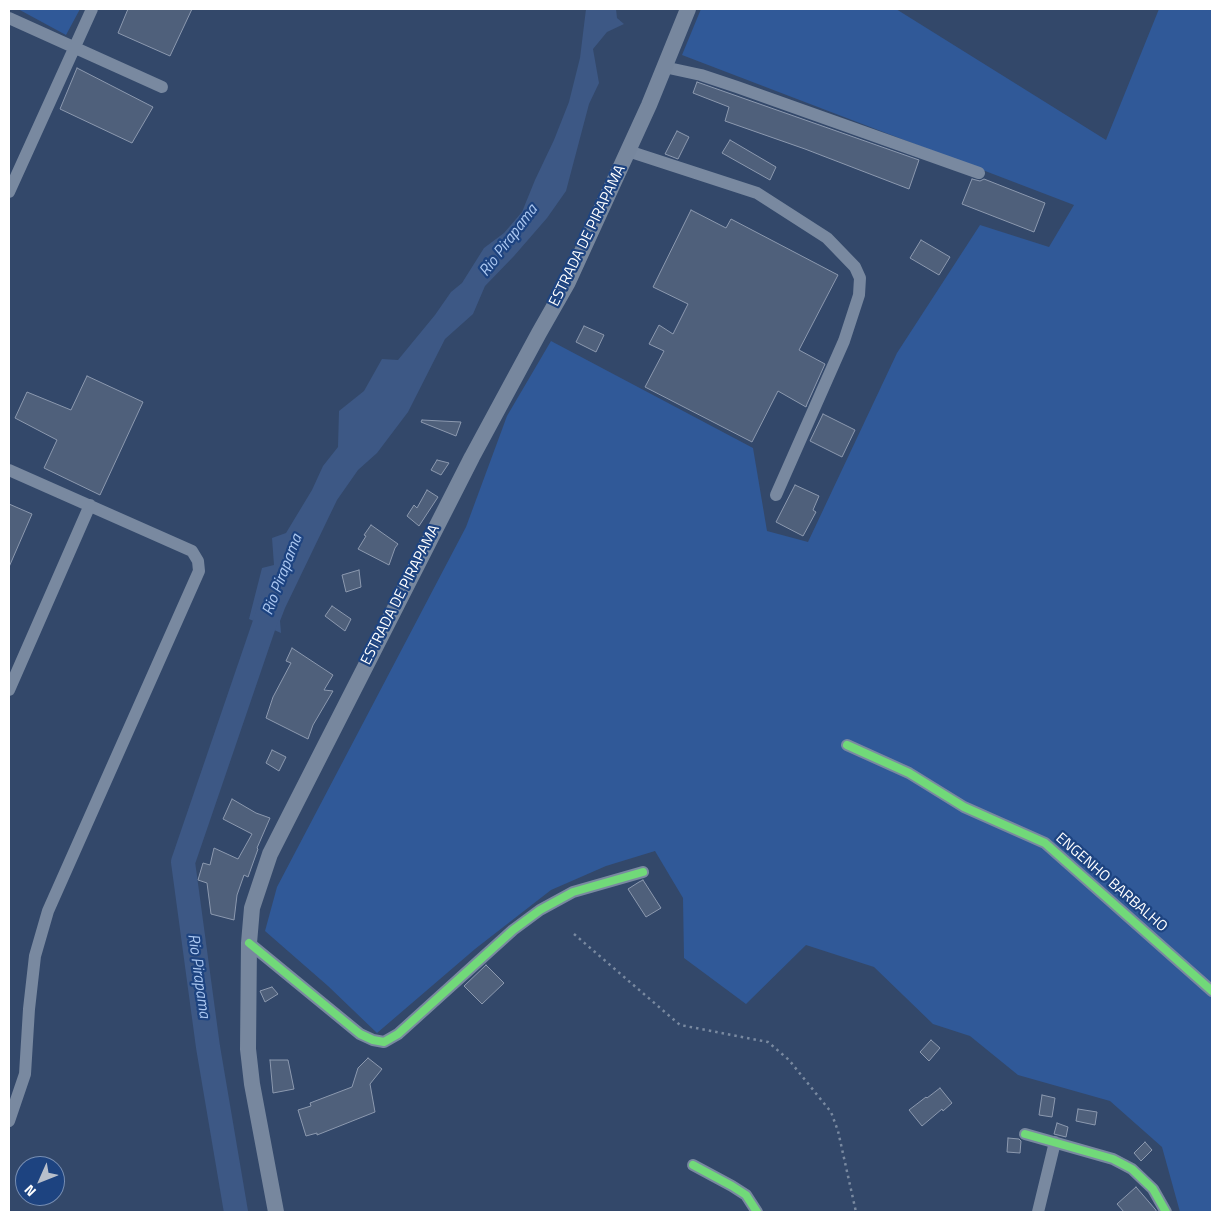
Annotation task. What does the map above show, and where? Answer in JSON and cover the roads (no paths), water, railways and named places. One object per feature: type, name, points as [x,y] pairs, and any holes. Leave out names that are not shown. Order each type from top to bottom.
[{"type":"main road","name":"ESTRADA DE PIRAPAMA","points":[[276,1212],[252,1084],[248,1049],[249,943],[252,908],[270,854],[472,457],[568,282],[649,105],[688,9]]},
{"type":"street","points":[[9,192],[92,9]]},
{"type":"street","points":[[9,18],[162,88]]},
{"type":"street","points":[[664,67],[701,75],[979,173]]},
{"type":"street","points":[[628,151],[758,193],[828,238],[855,267],[860,278],[859,295],[844,341],[776,495]]},
{"type":"street","points":[[9,470],[192,551],[198,562],[199,571],[48,911],[35,956],[29,1009],[25,1074],[9,1121]]},
{"type":"street","points":[[9,690],[90,505]]},
{"type":"street","name":"ENGENHO BARBALHO","points":[[847,745],[909,773],[964,808],[1045,843],[1212,991]]},
{"type":"street","points":[[249,943],[360,1034],[373,1040],[384,1042],[398,1034],[513,930],[540,910],[573,892],[643,872]]},
{"type":"street","points":[[1025,1134],[1112,1159],[1132,1170],[1153,1189],[1166,1212]]},
{"type":"street","points":[[1038,1212],[1055,1142]]},
{"type":"street","points":[[692,1165],[746,1195],[757,1212]]},
{"type":"water","points":[[586,9],[616,9],[617,18],[624,24],[607,32],[593,49],[599,83],[589,104],[566,191],[547,218],[485,286],[473,314],[445,339],[408,412],[377,453],[358,470],[337,500],[285,608],[280,621],[281,633],[249,619],[262,568],[274,565],[272,538],[286,533],[312,490],[323,466],[338,447],[339,411],[364,391],[382,359],[398,360],[435,315],[451,292],[462,283],[484,248],[504,233],[522,212],[569,102],[580,58]]},
{"type":"waterway","name":"Rio Pirapama","points":[[236,1212],[208,1047],[183,862],[274,596]]}]
